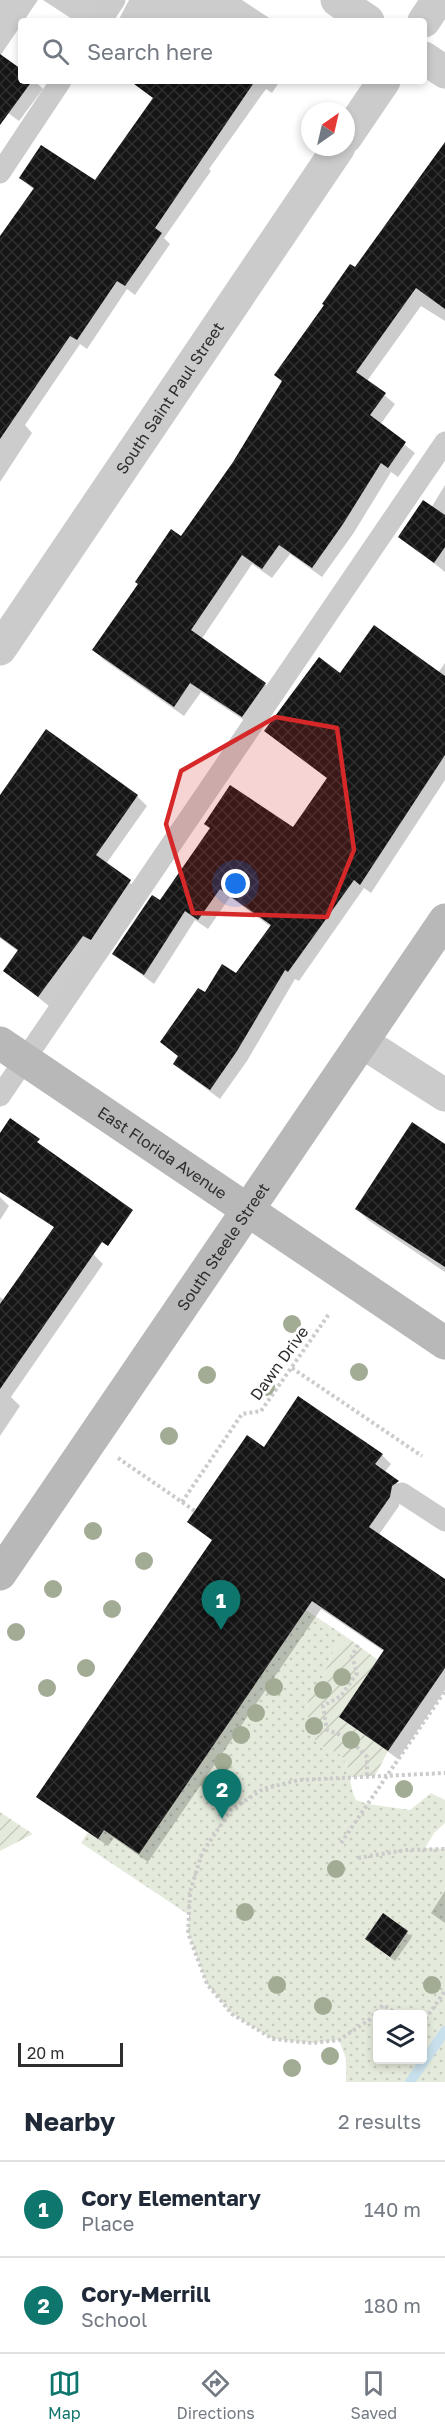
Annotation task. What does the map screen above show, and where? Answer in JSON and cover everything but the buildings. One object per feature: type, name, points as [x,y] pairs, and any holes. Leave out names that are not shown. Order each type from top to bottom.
[{"type":"street","points":[[337,0],[364,18]]},
{"type":"street","points":[[426,18],[438,0]]},
{"type":"street","points":[[427,60],[445,72]]},
{"type":"street","points":[[355,123],[382,84]]},
{"type":"street","name":"South Saint Paul Street","points":[[0,649],[333,156]]},
{"type":"street","name":"South Steele Street","points":[[0,1574],[445,920]]},
{"type":"street","points":[[362,1042],[445,1095]]},
{"type":"street","name":"East Florida Avenue","points":[[12,1051],[445,1343]]},
{"type":"lane","points":[[103,18],[115,0]]},
{"type":"lane","points":[[0,173],[59,84]]},
{"type":"lane","points":[[0,1096],[12,1051],[445,442]]},
{"type":"lane","points":[[402,1493],[445,1521]]},
{"type":"path","name":"Dawn Drive","points":[[182,1502],[242,1414],[261,1411],[328,1314]]},
{"type":"path","points":[[292,1368],[422,1456]]},
{"type":"path","points":[[110,1453],[195,1511]]},
{"type":"path","points":[[358,1646],[352,1656],[357,1673],[341,1696],[323,1706],[327,1730],[347,1737],[367,1756],[367,1776]]},
{"type":"path","points":[[341,1844],[387,1775],[443,1698],[445,1691]]},
{"type":"path","points":[[373,2016],[339,2040],[312,2043],[273,2039],[232,2014],[207,1984],[188,1933],[190,1892],[202,1853],[231,1810],[263,1789],[298,1780],[445,1772]]},
{"type":"path","points":[[358,1858],[406,1850],[445,1850]]},
{"type":"path","points":[[427,2018],[445,1991]]},
{"type":"path","points":[[378,2010],[383,2005],[391,2010]]},
{"type":"highlighted area","points":[[276,717],[337,728],[354,850],[327,917],[193,913],[166,824],[181,771]]},
{"type":"green space","points":[[306,1610],[348,1638],[335,1648],[321,1681],[307,1700],[312,1735],[320,1743],[341,1755],[347,1766],[356,1800],[410,1810],[431,1793],[445,1800],[445,1823],[434,1833],[425,1848],[445,1849],[445,2082],[346,2082],[346,2059],[339,2040],[312,2043],[273,2039],[232,2014],[207,1984],[188,1933],[189,1915],[81,1843],[88,1832],[98,1839],[104,1830],[139,1853]]},
{"type":"green space","points":[[348,1638],[378,1660],[339,1717],[388,1751],[375,1776],[349,1777],[348,1767],[341,1756],[316,1741],[309,1727],[307,1699],[321,1681],[335,1648]]},
{"type":"green space","points":[[0,1812],[33,1834],[0,1851]]},
{"type":"waterway","points":[[410,2082],[445,2031]]},
{"type":"place","name":"Cory Elementary","points":[[221,1630]]},
{"type":"place","name":"Cory-Merrill","points":[[222,1819]]}]
